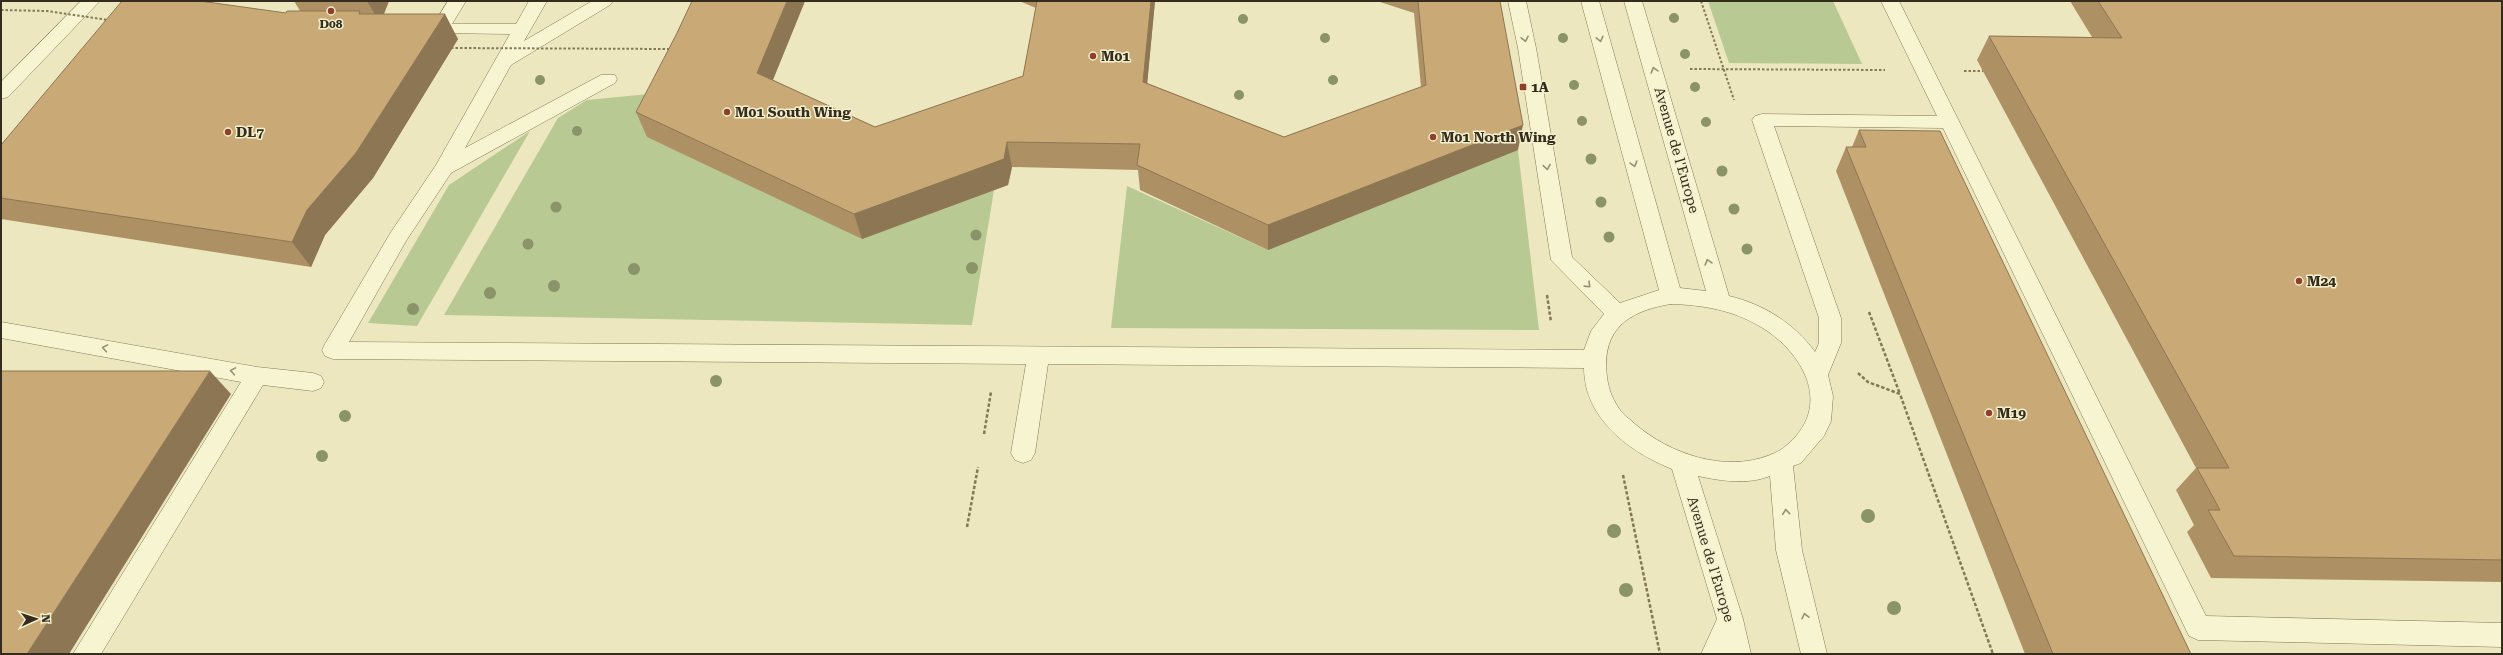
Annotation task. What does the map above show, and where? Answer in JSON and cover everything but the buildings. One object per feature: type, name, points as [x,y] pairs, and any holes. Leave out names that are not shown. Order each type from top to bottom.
[{"type":"street","points":[[1,93],[91,1]]},
{"type":"street","points":[[457,1],[432,29],[521,28]]},
{"type":"street","points":[[538,1],[521,28],[444,168],[398,237],[333,350],[1592,359]]},
{"type":"street","points":[[502,63],[604,1]]},
{"type":"street","points":[[1517,1],[1527,48],[1562,260],[1618,314]]},
{"type":"street","points":[[1590,1],[1671,296]]},
{"type":"street","name":"Avenue de l'Europe","points":[[1633,1],[1719,300]]},
{"type":"street","points":[[1890,1],[1951,122],[2198,628],[2502,635]]},
{"type":"street","points":[[444,168],[608,79]]},
{"type":"street","points":[[1817,375],[1830,343],[1830,318],[1762,120],[1951,122]]},
{"type":"street","points":[[1671,296],[1691,296],[1719,300],[1746,308],[1770,322],[1796,343],[1817,375],[1823,404],[1820,422],[1812,439],[1798,452],[1781,462],[1763,469],[1743,472],[1710,470],[1682,464],[1647,448],[1617,423],[1605,407],[1596,390],[1592,359],[1596,342],[1604,327],[1618,314],[1636,304],[1671,296]]},
{"type":"street","points":[[1,330],[257,376],[313,382]]},
{"type":"street","points":[[1023,454],[1038,356]]},
{"type":"street","points":[[86,654],[257,376]]},
{"type":"street","points":[[1781,462],[1789,550],[1814,654]]},
{"type":"street","name":"Avenue de l'Europe","points":[[1682,464],[1730,619],[1738,654]]},
{"type":"street","points":[[1714,654],[1730,619]]},
{"type":"path","points":[[1,10],[47,11],[109,20]]},
{"type":"path","points":[[446,48],[675,49]]},
{"type":"path","points":[[1688,69],[1891,70]]},
{"type":"path","points":[[1867,306],[1993,654]]},
{"type":"path","points":[[1852,369],[1868,382],[1900,394]]},
{"type":"path","points":[[984,434],[992,385]]},
{"type":"path","points":[[967,527],[978,467]]},
{"type":"path","points":[[1622,472],[1660,654]]},
{"type":"green space","points":[[1708,1],[1833,1],[1862,64],[1729,63]]},
{"type":"green space","points":[[670,92],[861,239],[994,190],[972,325],[444,315],[558,118],[587,100]]},
{"type":"green space","points":[[530,131],[417,326],[368,323],[449,185]]},
{"type":"green space","points":[[1518,150],[1539,330],[1111,328],[1127,186],[1268,250]]},
{"type":"place","name":"D08","points":[[331,11]]},
{"type":"place","name":"M01","points":[[1093,56]]},
{"type":"place","name":"1A","points":[[1523,87]]},
{"type":"place","name":"M01 South Wing","points":[[727,112]]},
{"type":"place","name":"DL7","points":[[228,132]]},
{"type":"place","name":"M01 North Wing","points":[[1433,137]]},
{"type":"place","name":"M24","points":[[2299,281]]},
{"type":"place","name":"M19","points":[[1989,413]]}]
